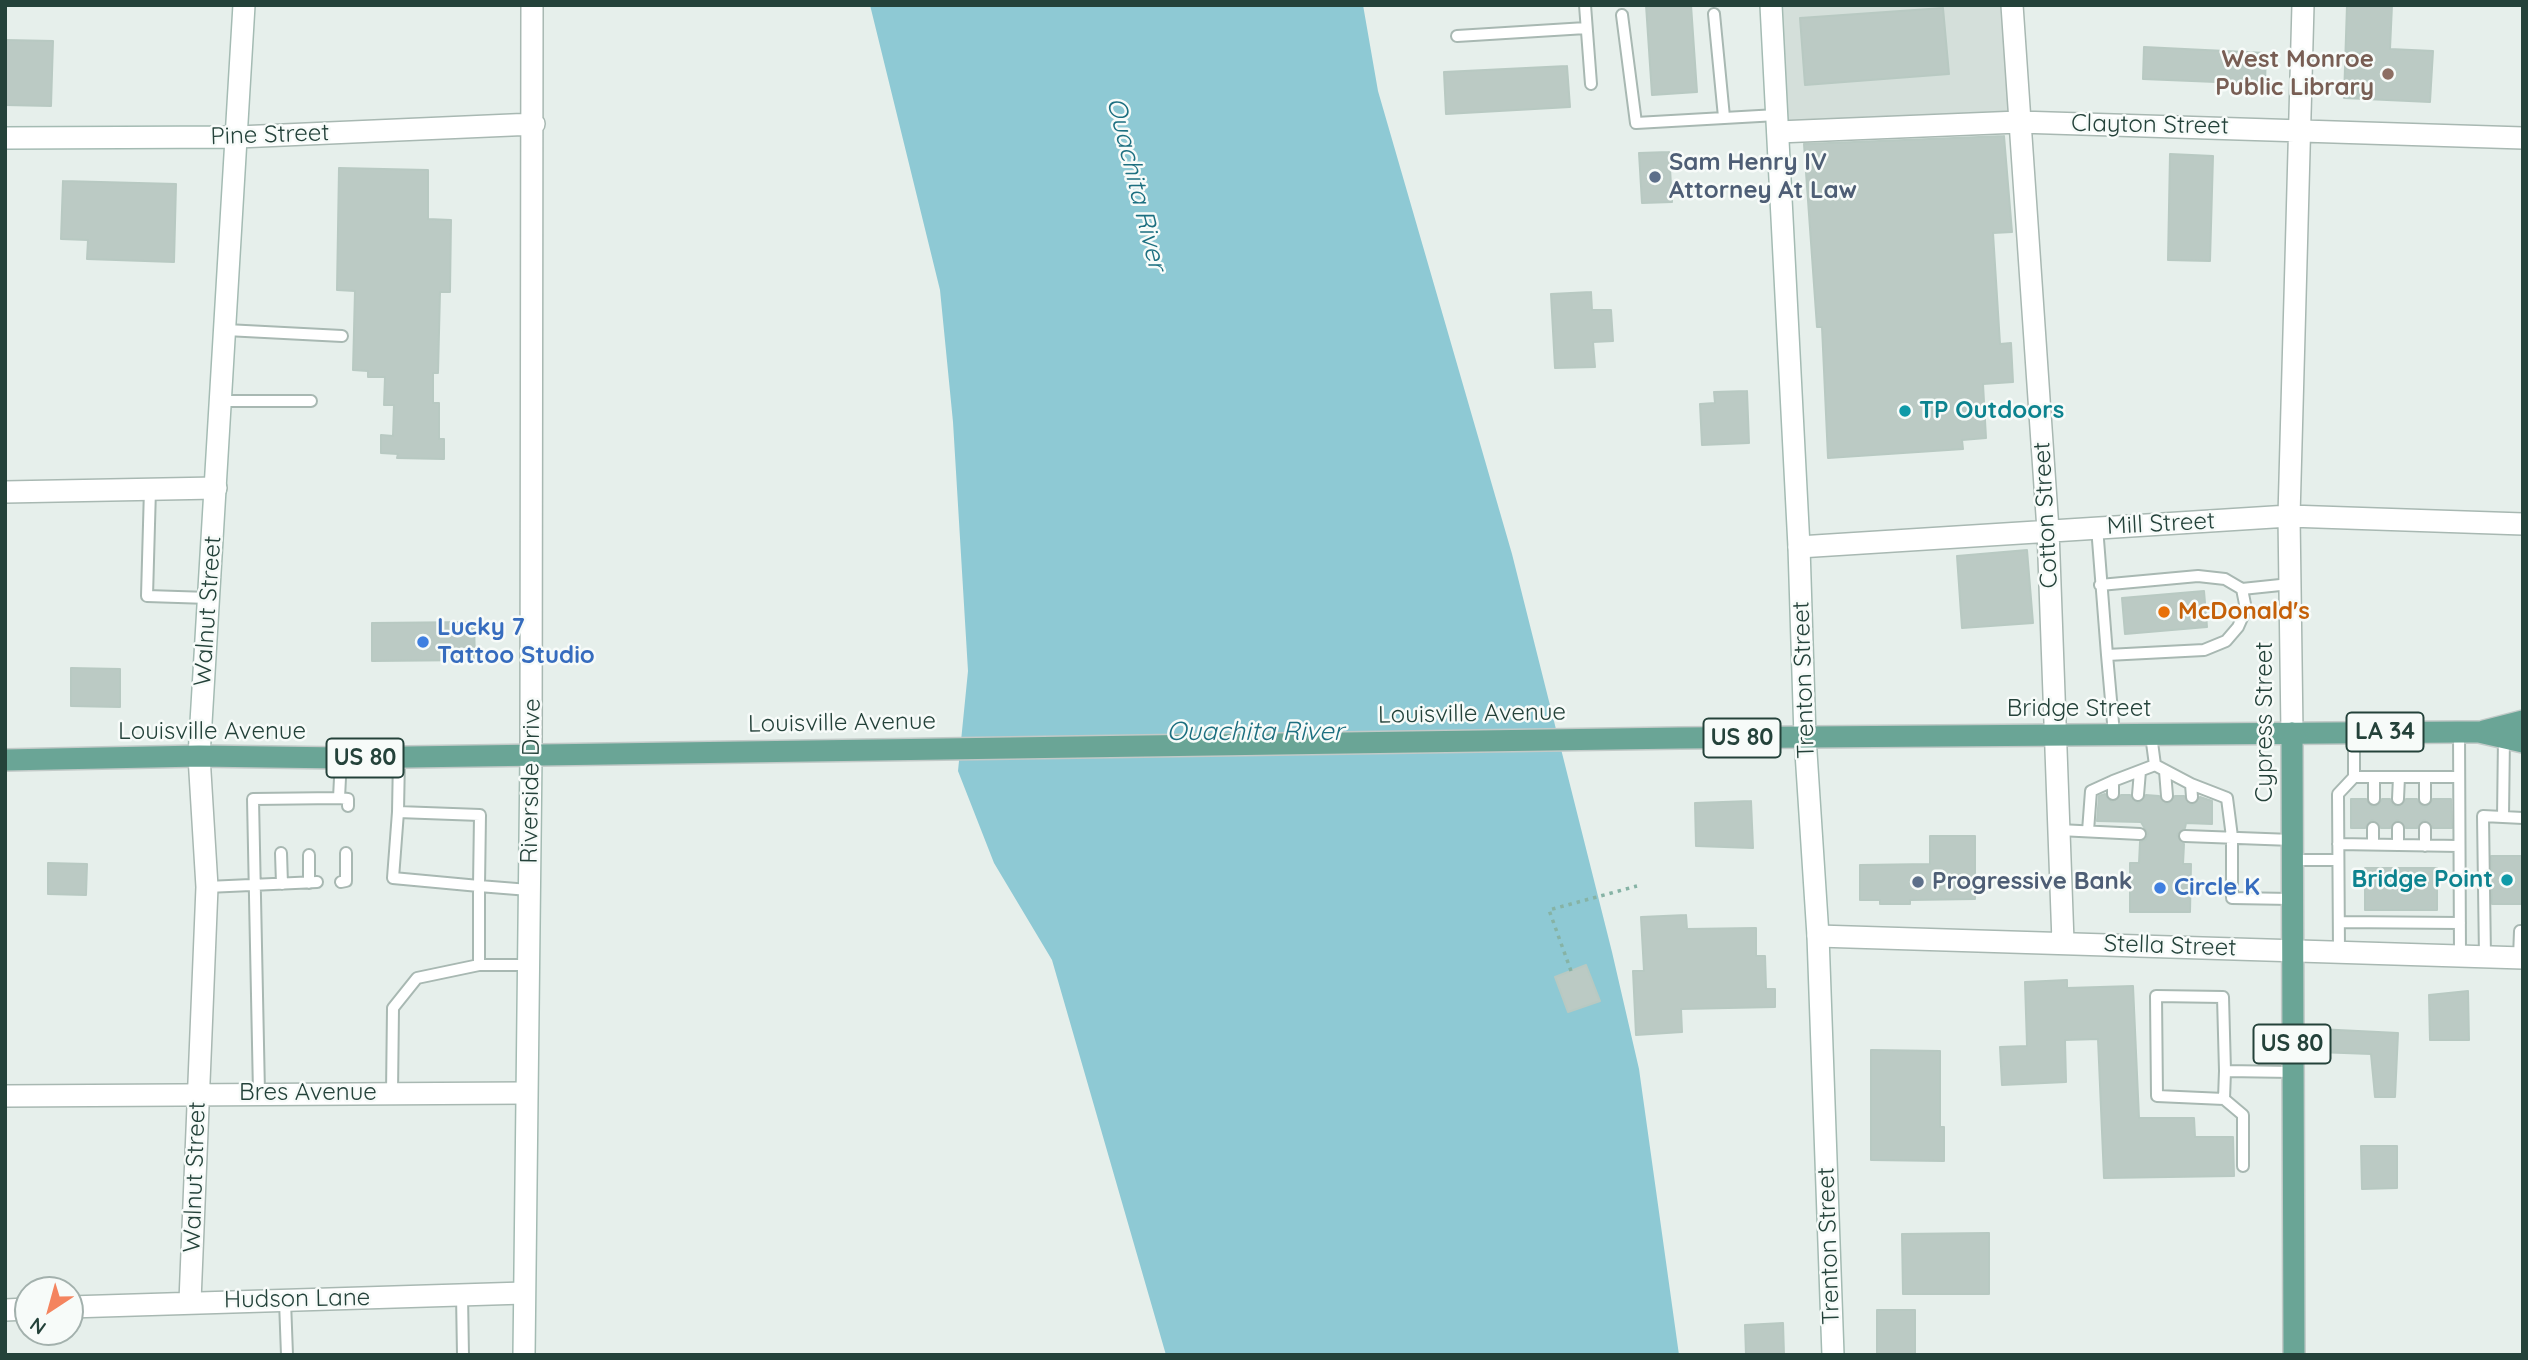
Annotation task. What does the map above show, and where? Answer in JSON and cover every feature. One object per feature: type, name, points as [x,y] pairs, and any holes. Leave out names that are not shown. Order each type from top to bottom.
[{"type":"main road","name":"Bridge Street","points":[[2469,732],[2523,721]]},
{"type":"main road","name":"Bridge Street","points":[[1679,738],[2469,732],[2513,739]]},
{"type":"main road","name":"Cypress Street","points":[[2292,733],[2294,1355]]},
{"type":"main road","name":"Louisville Avenue","points":[[5,760],[199,756],[341,758],[1679,738]]},
{"type":"street","name":"Walnut Street","points":[[190,1301],[207,887],[199,756],[244,5]]},
{"type":"street","name":"Riverside Drive","points":[[524,1355],[531,755],[534,124],[532,5]]},
{"type":"street","name":"Trenton Street","points":[[1771,5],[1800,547],[1805,737],[1818,936],[1833,1355]]},
{"type":"street","name":"Cotton Street","points":[[2012,5],[2048,530],[2063,942]]},
{"type":"street","name":"Cypress Street","points":[[2292,733],[2290,516],[2303,5]]},
{"type":"street","name":"Clayton Street","points":[[1777,123],[2019,122],[2523,138]]},
{"type":"street","name":"Pine Street","points":[[5,138],[238,137],[534,124]]},
{"type":"street","points":[[5,492],[216,488]]},
{"type":"street","name":"Mill Street","points":[[1800,547],[2290,516],[2523,524]]},
{"type":"street","name":"Stella Street","points":[[1818,936],[2521,958]]},
{"type":"street","name":"Bres Avenue","points":[[5,1096],[526,1093]]},
{"type":"street","name":"Hudson Lane","points":[[84,1306],[524,1293]]},
{"type":"lane","points":[[1585,5],[1591,84]]},
{"type":"lane","points":[[1714,13],[1724,117]]},
{"type":"lane","points":[[1622,15],[1636,122],[1724,117],[1777,123]]},
{"type":"lane","points":[[1457,36],[1586,28]]},
{"type":"lane","points":[[226,330],[342,336]]},
{"type":"lane","points":[[222,401],[311,401]]},
{"type":"lane","points":[[150,489],[148,596],[209,598]]},
{"type":"lane","points":[[2097,527],[2114,734]]},
{"type":"lane","points":[[2100,585],[2198,576],[2225,579],[2242,589],[2290,584]]},
{"type":"lane","points":[[2106,655],[2204,650],[2226,641],[2238,627],[2246,609],[2242,589]]},
{"type":"lane","points":[[2460,956],[2459,777],[2469,732]]},
{"type":"lane","points":[[2339,952],[2338,794],[2354,777],[2354,733]]},
{"type":"lane","points":[[2151,735],[2166,796]]},
{"type":"lane","points":[[2503,817],[2513,739]]},
{"type":"lane","points":[[399,757],[393,878],[529,890]]},
{"type":"lane","points":[[260,1093],[253,799],[281,803],[343,802],[341,758]]},
{"type":"lane","points":[[2088,831],[2091,791],[2140,771],[2160,768],[2227,798],[2232,837],[2232,898],[2291,899]]},
{"type":"lane","points":[[2138,795],[2140,771]]},
{"type":"lane","points":[[2354,777],[2459,777]]},
{"type":"lane","points":[[2374,777],[2374,799]]},
{"type":"lane","points":[[2398,799],[2399,777]]},
{"type":"lane","points":[[2425,777],[2425,799]]},
{"type":"lane","points":[[2113,781],[2113,794]]},
{"type":"lane","points":[[2191,784],[2192,797]]},
{"type":"lane","points":[[398,812],[480,816],[479,964]]},
{"type":"lane","points":[[2459,816],[2523,818]]},
{"type":"lane","points":[[2483,816],[2486,957]]},
{"type":"lane","points":[[2192,823],[2189,836],[2232,837],[2338,860]]},
{"type":"lane","points":[[2059,830],[2088,831],[2111,827],[2138,830]]},
{"type":"lane","points":[[2373,828],[2373,844]]},
{"type":"lane","points":[[2398,828],[2398,845]]},
{"type":"lane","points":[[2425,828],[2425,846]]},
{"type":"lane","points":[[2338,844],[2459,846]]},
{"type":"lane","points":[[281,853],[282,884]]},
{"type":"lane","points":[[341,882],[346,881],[346,853]]},
{"type":"lane","points":[[207,887],[313,883],[309,855]]},
{"type":"lane","points":[[2339,922],[2460,923]]},
{"type":"lane","points":[[2521,958],[2520,931],[2523,931]]},
{"type":"lane","points":[[392,1093],[393,1008],[417,978],[479,964],[528,965]]},
{"type":"lane","points":[[2224,1099],[2223,997],[2156,996],[2157,1096],[2224,1099],[2243,1115],[2243,1166]]},
{"type":"lane","points":[[2225,1071],[2293,1072]]},
{"type":"lane","points":[[461,1295],[463,1355]]},
{"type":"lane","points":[[285,1300],[287,1355]]},
{"type":"path","points":[[1571,971],[1549,910],[1637,886]]},
{"type":"shaded area","points":[[1771,5],[2006,5],[2019,122],[1778,132]]},
{"type":"water","name":"Ouachita River","points":[[870,5],[1363,5],[1378,91],[1512,554],[1612,952],[1639,1069],[1679,1355],[1166,1355],[1052,960],[994,863],[958,771],[968,671],[953,422],[940,290]]},
{"type":"building","points":[[1646,5],[1691,5],[1697,92],[1652,95]]},
{"type":"building","name":"West Monroe Public Library","points":[[2347,5],[2392,5],[2390,49],[2433,51],[2430,102],[2344,98]]},
{"type":"building","points":[[1943,8],[1949,74],[1805,85],[1800,18]]},
{"type":"building","points":[[5,40],[53,41],[51,106],[5,105]]},
{"type":"building","points":[[2144,47],[2266,53],[2265,84],[2143,79]]},
{"type":"building","points":[[1567,66],[1570,107],[1446,114],[1444,72]]},
{"type":"building","points":[[2004,136],[2012,232],[1993,233],[2000,344],[2011,343],[2013,382],[1983,384],[1986,438],[1962,440],[1963,449],[1828,458],[1822,327],[1817,327],[1804,144]]},
{"type":"building","name":"Sam Henry IV Attorney At Law","points":[[1669,152],[1672,202],[1642,203],[1639,153]]},
{"type":"building","points":[[2170,154],[2213,156],[2210,261],[2168,260]]},
{"type":"building","points":[[339,168],[428,170],[428,219],[451,220],[450,292],[440,292],[438,373],[433,373],[433,403],[439,403],[439,439],[444,439],[444,459],[397,458],[398,454],[381,453],[381,435],[393,436],[394,405],[384,405],[385,377],[368,377],[368,371],[353,370],[355,291],[337,290]]},
{"type":"building","points":[[63,181],[176,184],[174,262],[87,259],[88,240],[61,239]]},
{"type":"building","points":[[1591,292],[1592,310],[1611,310],[1613,341],[1593,342],[1595,367],[1555,368],[1551,294]]},
{"type":"building","points":[[1747,391],[1749,443],[1702,445],[1700,404],[1715,403],[1714,392]]},
{"type":"building","points":[[2027,550],[2033,623],[1962,628],[1957,556]]},
{"type":"building","name":"McDonald's","points":[[2204,591],[2207,627],[2125,634],[2122,598]]},
{"type":"building","name":"Lucky 7 Tattoo Studio","points":[[474,622],[475,660],[372,661],[372,623]]},
{"type":"building","points":[[71,668],[120,669],[120,707],[71,706]]},
{"type":"building","points":[[2105,794],[2112,802],[2121,795],[2130,795],[2138,803],[2146,795],[2159,796],[2167,804],[2175,796],[2184,796],[2192,805],[2200,797],[2212,801],[2212,824],[2186,823],[2185,828],[2177,835],[2184,844],[2183,864],[2191,864],[2190,912],[2130,912],[2130,863],[2139,863],[2140,842],[2146,839],[2148,834],[2141,822],[2097,821],[2099,796]]},
{"type":"building","points":[[2351,799],[2366,799],[2373,807],[2382,799],[2390,799],[2393,805],[2398,807],[2406,799],[2417,799],[2426,807],[2433,799],[2451,799],[2452,828],[2433,828],[2424,820],[2417,828],[2406,828],[2397,820],[2390,828],[2381,828],[2372,820],[2365,828],[2351,828]]},
{"type":"building","points":[[1751,801],[1753,848],[1696,846],[1695,803]]},
{"type":"building","name":"Progressive Bank","points":[[1930,836],[1975,836],[1975,899],[1910,900],[1910,904],[1880,904],[1880,900],[1860,900],[1860,865],[1930,864]]},
{"type":"building","name":"Bridge Point","points":[[2491,856],[2523,856],[2523,904],[2492,904]]},
{"type":"building","points":[[48,863],[87,864],[86,895],[48,894]]},
{"type":"building","points":[[2365,868],[2437,868],[2437,910],[2365,910]]},
{"type":"building","points":[[1686,915],[1687,929],[1756,928],[1756,956],[1765,956],[1766,989],[1775,989],[1775,1007],[1681,1009],[1682,1032],[1636,1035],[1633,971],[1644,971],[1641,917]]},
{"type":"building","points":[[1586,965],[1600,1001],[1568,1012],[1555,977]]},
{"type":"building","points":[[2067,980],[2067,988],[2133,986],[2139,1118],[2194,1118],[2195,1137],[2233,1137],[2234,1176],[2104,1178],[2098,1039],[2065,1040],[2066,1082],[2002,1085],[2000,1047],[2027,1046],[2025,982]]},
{"type":"building","points":[[2468,991],[2469,1040],[2430,1040],[2429,995]]},
{"type":"building","points":[[2318,1029],[2398,1033],[2395,1097],[2375,1097],[2371,1054],[2317,1052]]},
{"type":"building","points":[[1871,1050],[1940,1051],[1940,1127],[1944,1127],[1944,1161],[1871,1160]]},
{"type":"building","points":[[2361,1146],[2397,1146],[2397,1188],[2362,1189]]},
{"type":"building","points":[[1989,1233],[1989,1294],[1903,1294],[1902,1234]]},
{"type":"building","points":[[1877,1310],[1915,1310],[1915,1355],[1877,1355]]},
{"type":"building","points":[[1783,1323],[1784,1355],[1746,1355],[1745,1325]]},
{"type":"place","name":"West Monroe Public Library","points":[[2388,74]]},
{"type":"place","name":"Sam Henry IV Attorney At Law","points":[[1655,177]]},
{"type":"place","name":"TP Outdoors","points":[[1905,411]]},
{"type":"place","name":"McDonald's","points":[[2164,612]]},
{"type":"place","name":"Lucky 7 Tattoo Studio","points":[[423,642]]},
{"type":"place","name":"Bridge Point","points":[[2507,880]]},
{"type":"place","name":"Progressive Bank","points":[[1918,882]]},
{"type":"place","name":"Circle K","points":[[2160,888]]}]
